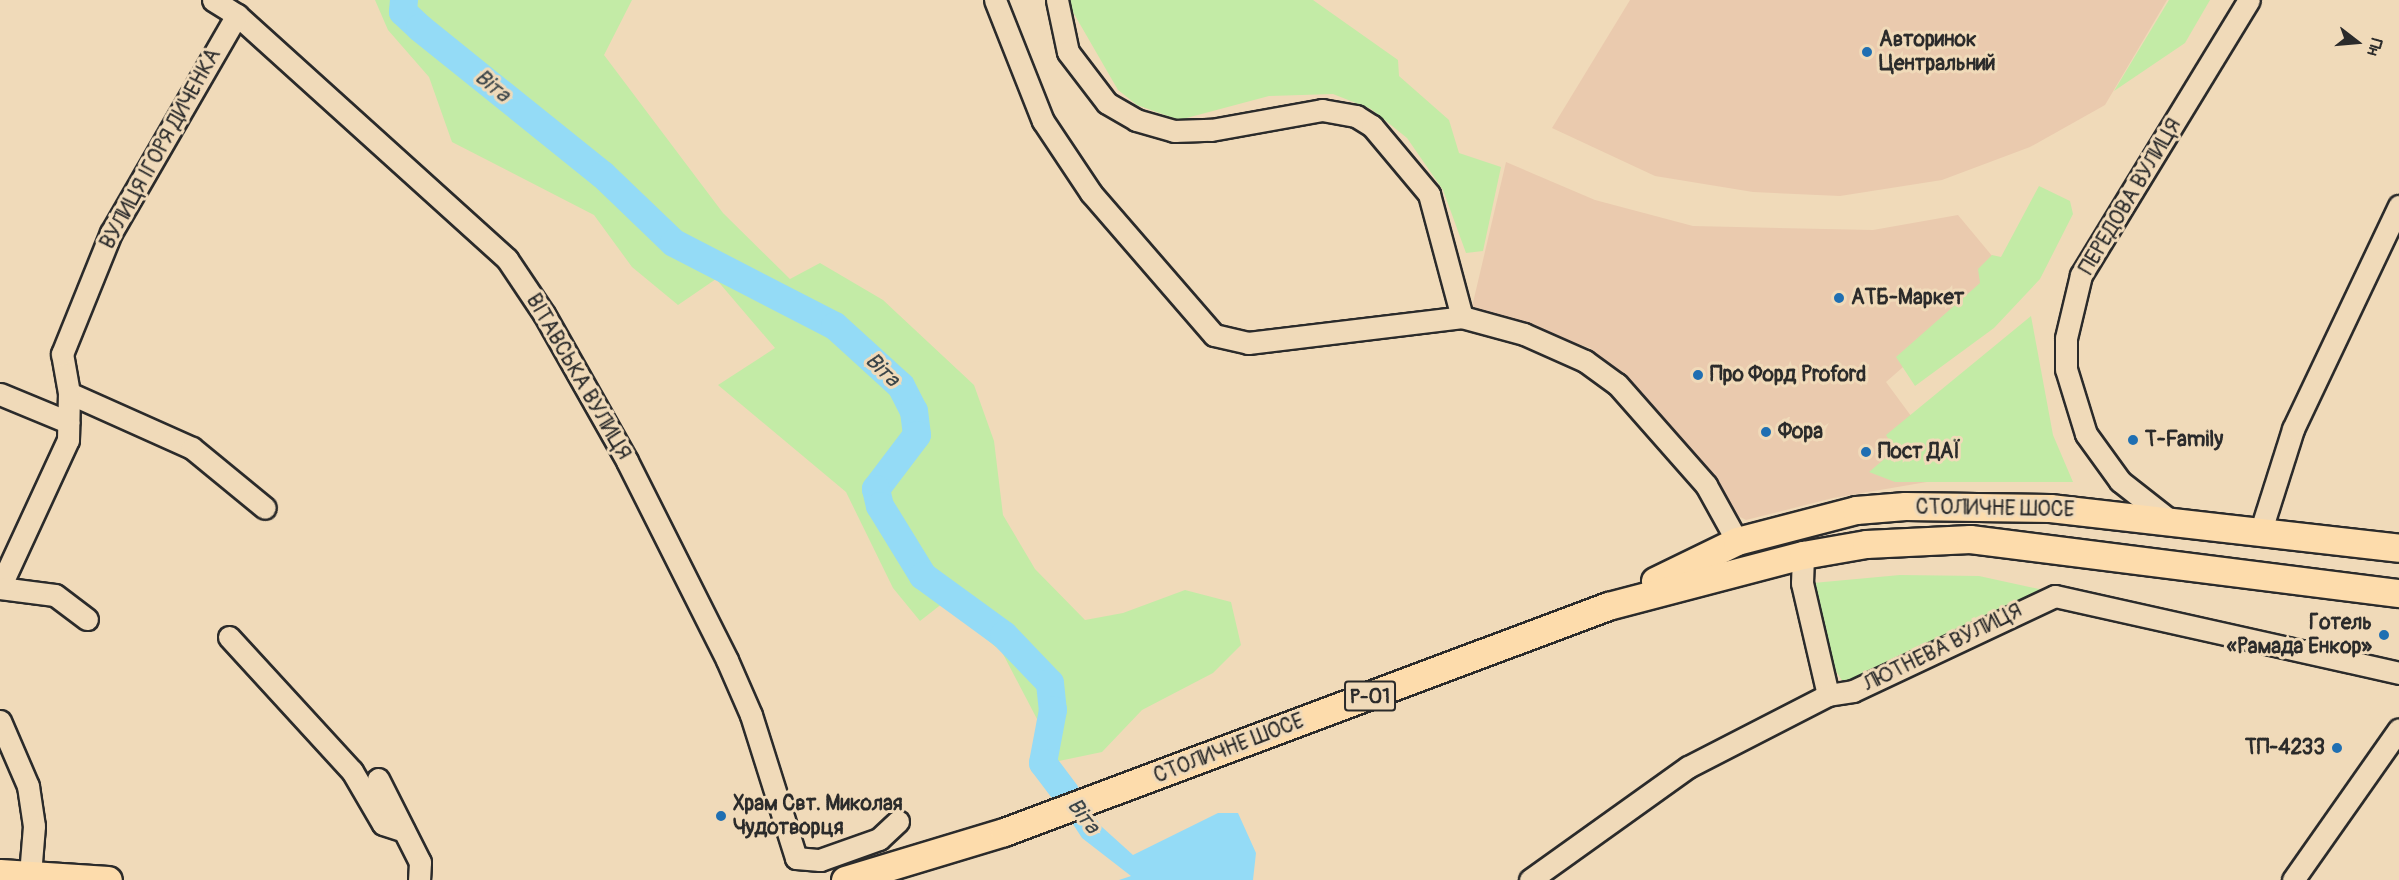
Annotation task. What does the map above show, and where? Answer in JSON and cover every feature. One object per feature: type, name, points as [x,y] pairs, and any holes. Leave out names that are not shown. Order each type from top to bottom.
[{"type":"main road","name":"СТОЛИЧНЕ ШОСЕ","points":[[845,880],[1004,832],[1608,606],[1737,542],[1856,510],[1905,506],[2050,508],[2167,518],[2399,549]]},
{"type":"main road","points":[[2165,562],[2148,547],[2148,537],[2167,518]]},
{"type":"main road","name":"СТОЛИЧНЕ ШОСЕ","points":[[1608,606],[1803,555],[1866,544],[1970,539],[2399,593]]},
{"type":"main road","points":[[0,873],[108,880]]},
{"type":"street","name":"ВІТАВСЬКА ВУЛИЦЯ","points":[[213,0],[237,15],[507,259],[544,314],[627,461],[726,660],[751,715],[796,858],[820,860],[879,839],[898,821]]},
{"type":"street","points":[[995,0],[1043,121],[1091,193],[1214,335],[1248,343],[1462,316],[1524,334],[1585,361],[1617,384],[1706,485],[1737,542]]},
{"type":"street","points":[[1057,0],[1068,52],[1107,103],[1136,120],[1174,131],[1211,130],[1322,110],[1356,116],[1372,126],[1429,194],[1462,316]]},
{"type":"street","name":"ПЕРЕДОВА ВУЛИЦЯ","points":[[2167,518],[2120,480],[2086,434],[2066,369],[2066,338],[2081,275],[2249,0]]},
{"type":"street","name":"ВУЛИЦЯ ІГОРЯ ДИЧЕНКА","points":[[0,588],[68,440],[69,393],[62,354],[111,233],[237,15]]},
{"type":"street","points":[[2261,530],[2293,429],[2399,206]]},
{"type":"street","points":[[69,393],[192,448],[265,508]]},
{"type":"street","points":[[0,394],[68,422]]},
{"type":"street","points":[[1803,555],[1802,583],[1828,695]]},
{"type":"street","points":[[0,588],[55,595],[87,619]]},
{"type":"street","name":"ЛЮТНЕВА ВУЛИЦЯ","points":[[1530,880],[1688,767],[1828,695],[1853,691],[2055,596],[2399,673]]},
{"type":"street","points":[[229,637],[352,771],[383,825],[404,831]]},
{"type":"street","points":[[0,721],[28,786],[34,826],[30,875]]},
{"type":"street","points":[[2292,880],[2399,729]]},
{"type":"street","points":[[378,778],[420,862],[419,880]]},
{"type":"shaded area","name":"Авторинок Центральний","points":[[1630,0],[2167,0],[2105,105],[2030,147],[1942,180],[1840,196],[1753,192],[1655,176],[1552,128]]},
{"type":"shaded area","points":[[1506,162],[1595,200],[1693,226],[1873,230],[1958,215],[2008,275],[1886,382],[1956,477],[1833,498],[1746,520],[1734,514],[1677,432],[1590,348],[1472,307]]},
{"type":"green space","points":[[375,0],[632,0],[604,55],[723,213],[790,279],[820,263],[883,300],[974,385],[994,441],[1003,515],[1035,569],[1085,620],[1123,613],[1185,590],[1231,602],[1241,645],[1213,673],[1142,710],[1102,752],[1035,766],[1037,719],[1002,652],[943,603],[920,621],[893,588],[846,492],[718,385],[775,348],[716,279],[678,305],[632,267],[594,215],[452,142],[429,77],[388,30]]},
{"type":"green space","points":[[1066,0],[1313,0],[1398,60],[1399,76],[1449,120],[1459,153],[1501,167],[1483,251],[1466,253],[1443,190],[1407,138],[1371,109],[1333,94],[1269,96],[1179,120],[1137,105],[1118,90]]},
{"type":"green space","points":[[2169,0],[2210,0],[2185,43],[2114,91]]},
{"type":"green space","points":[[2039,186],[2070,201],[2073,214],[2040,279],[1994,328],[1915,386],[1896,357],[1980,283],[1978,269],[1992,255],[2001,257]]},
{"type":"green space","points":[[2031,316],[2053,435],[2073,482],[1895,482],[1869,472],[1895,450],[1886,435]]},
{"type":"green space","points":[[1900,575],[1979,576],[2053,592],[1872,684],[1843,682],[1828,659],[1813,583]]},
{"type":"water","points":[[1053,763],[1102,827],[1133,855],[1218,813],[1238,813],[1256,853],[1253,880],[1119,880],[1131,876],[1082,838],[1035,766]]},
{"type":"waterway","name":"Віта","points":[[404,0],[403,12],[420,28],[603,175],[674,243],[835,326],[901,386],[914,411],[917,435],[876,489],[880,506],[923,576],[1004,635],[1050,683],[1053,710],[1043,763],[1066,793]]},
{"type":"place","name":"Авторинок Центральний","points":[[1867,52]]},
{"type":"place","name":"АТБ-Маркет","points":[[1839,298]]},
{"type":"place","name":"Про Форд Proford","points":[[1698,375]]},
{"type":"place","name":"Фора","points":[[1766,432]]},
{"type":"place","name":"T-Family","points":[[2133,440]]},
{"type":"place","name":"Пост ДАЇ","points":[[1866,452]]},
{"type":"place","name":"Готель «Рамада Енкор»","points":[[2384,635]]},
{"type":"place","name":"ТП-4233","points":[[2337,748]]},
{"type":"place","name":"Храм Свт. Миколая Чудотворця","points":[[721,816]]}]
